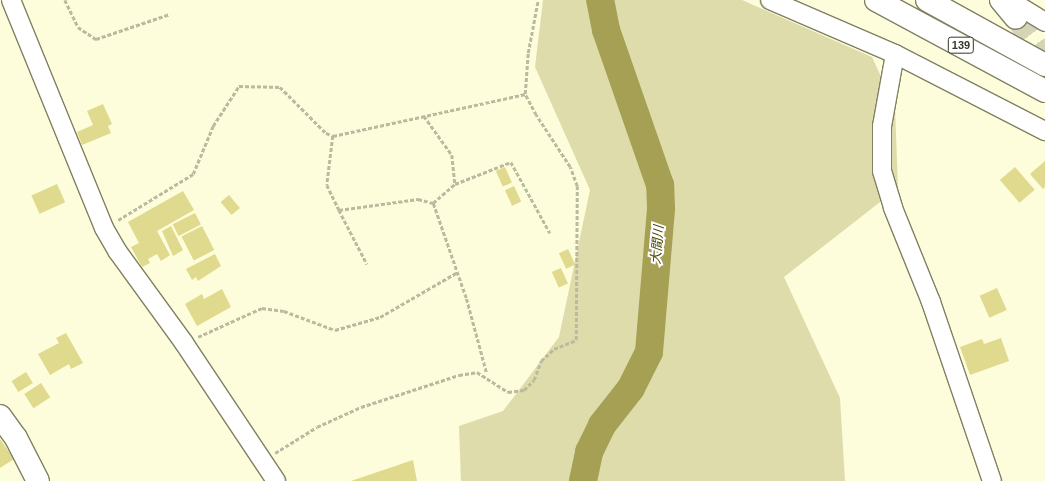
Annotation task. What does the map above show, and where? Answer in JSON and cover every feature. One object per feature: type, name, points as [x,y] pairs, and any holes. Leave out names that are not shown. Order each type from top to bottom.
[{"type":"main road","name":"139","points":[[876,0],[1045,91]]},
{"type":"main road","name":"139","points":[[926,0],[1045,65]]},
{"type":"main road","points":[[1001,0],[1012,9]]},
{"type":"main road","points":[[0,416],[16,438],[38,481]]},
{"type":"street","points":[[11,0],[104,228],[118,252],[184,343],[276,481]]},
{"type":"street","points":[[770,0],[895,54],[1045,131]]},
{"type":"street","points":[[1012,9],[1045,22]]},
{"type":"street","points":[[895,54],[882,126],[882,171],[893,208],[931,302],[992,481]]},
{"type":"path","points":[[65,0],[78,27],[96,39],[170,14]]},
{"type":"path","points":[[262,461],[317,427],[349,412],[459,375],[477,372],[508,392],[524,390],[534,380],[541,361],[554,349],[576,340],[577,186],[570,167],[536,115],[525,94],[528,52],[538,0]]},
{"type":"path","points":[[104,228],[193,174],[213,126],[239,86],[280,87],[326,133],[333,136],[525,94]]},
{"type":"path","points":[[424,116],[452,155],[455,184]]},
{"type":"path","points":[[333,136],[327,185],[366,264]]},
{"type":"path","points":[[433,203],[455,184],[511,162],[550,233]]},
{"type":"path","points":[[339,210],[418,199],[433,203]]},
{"type":"path","points":[[433,203],[456,273],[466,298],[486,372]]},
{"type":"path","points":[[184,343],[262,308],[284,311],[335,330],[380,317],[456,273]]},
{"type":"shaded area","points":[[543,0],[742,0],[872,57],[895,107],[898,188],[784,277],[840,398],[845,481],[461,481],[459,426],[503,411],[559,337],[590,190],[535,67]]},
{"type":"building","points":[[103,104],[112,124],[108,126],[111,133],[82,145],[77,132],[93,125],[87,111]]},
{"type":"building","points":[[1045,161],[1045,187],[1043,189],[1030,174]]},
{"type":"building","points":[[505,167],[512,183],[503,187],[496,171]]},
{"type":"building","points":[[1015,167],[1035,190],[1020,203],[1000,180]]},
{"type":"building","points":[[57,184],[65,202],[40,214],[31,195]]},
{"type":"building","points":[[514,186],[521,201],[512,206],[505,190]]},
{"type":"building","points":[[183,191],[194,210],[157,231],[170,255],[161,261],[157,254],[148,259],[150,263],[142,267],[131,247],[139,243],[128,222]]},
{"type":"building","points":[[229,195],[240,208],[232,215],[221,202]]},
{"type":"building","points":[[195,213],[201,225],[179,236],[173,224]]},
{"type":"building","points":[[171,226],[183,250],[173,256],[162,231]]},
{"type":"building","points":[[202,226],[214,250],[194,260],[182,236]]},
{"type":"building","points":[[568,249],[575,264],[566,269],[559,253]]},
{"type":"building","points":[[215,254],[221,266],[198,281],[196,277],[192,280],[186,269]]},
{"type":"building","points":[[561,268],[568,284],[559,288],[552,272]]},
{"type":"building","points":[[997,288],[1007,310],[989,318],[980,296]]},
{"type":"building","points":[[222,289],[231,307],[197,326],[185,304],[202,294],[204,299]]},
{"type":"building","points":[[66,333],[83,363],[71,369],[69,364],[50,375],[38,354],[59,343],[56,338]]},
{"type":"building","points":[[1001,338],[1009,361],[970,375],[960,347],[982,339],[984,344]]},
{"type":"building","points":[[26,372],[33,383],[18,392],[12,381]]},
{"type":"building","points":[[41,383],[50,397],[33,408],[24,394]]},
{"type":"building","points":[[0,439],[14,459],[0,468]]},
{"type":"building","points":[[413,460],[417,481],[351,481]]},
{"type":"waterway","name":"大間川","points":[[583,481],[589,452],[602,425],[631,388],[649,352],[661,208],[660,185],[606,30],[600,0]]},
{"type":"tunnel","points":[[1016,18],[1045,58]]}]
